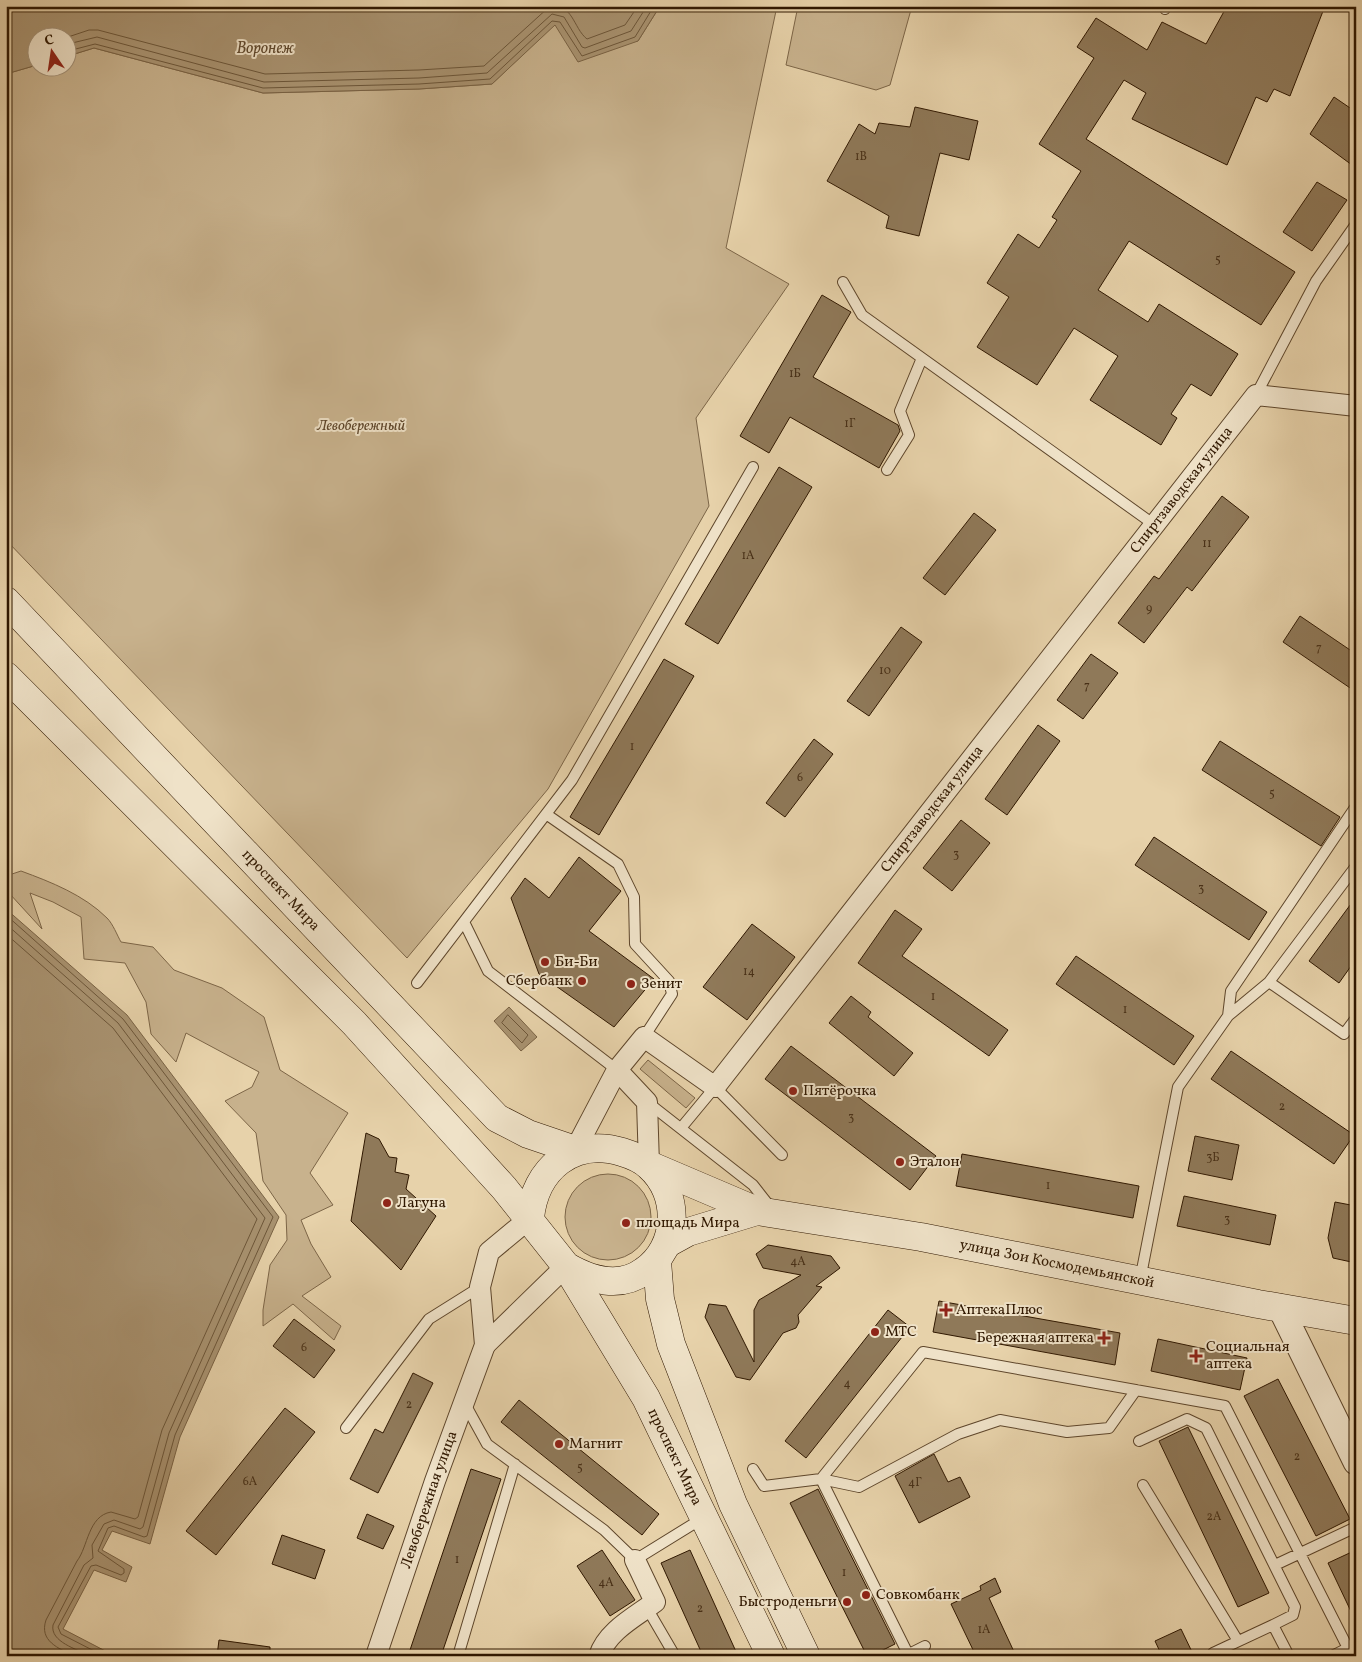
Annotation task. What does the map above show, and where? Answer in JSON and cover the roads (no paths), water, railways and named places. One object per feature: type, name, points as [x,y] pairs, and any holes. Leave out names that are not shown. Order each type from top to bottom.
[{"type":"main road","name":"проспект Мира","points":[[6,601],[498,1118],[528,1134],[575,1150]]},
{"type":"main road","points":[[6,676],[354,1023],[530,1218],[566,1266],[594,1279],[613,1281],[642,1273],[663,1252]]},
{"type":"main road","points":[[530,1218],[531,1205],[542,1180],[560,1160],[575,1150],[614,1150],[640,1159],[649,1166],[663,1184],[670,1202],[672,1222],[663,1252],[660,1298],[671,1344],[733,1504],[806,1656]]},
{"type":"main road","name":"улица Зои Космодемьянской","points":[[649,1166],[767,1213],[921,1236],[1356,1321]]},
{"type":"main road","name":"улица Зои Космодемьянской","points":[[663,1252],[688,1232],[767,1213]]},
{"type":"main road","name":"проспект Мира","points":[[566,1266],[646,1398],[771,1656]]},
{"type":"street","points":[[1256,395],[1356,406]]},
{"type":"street","name":"Спиртзаводская улица","points":[[715,1087],[1156,526],[1256,395]]},
{"type":"street","points":[[575,1150],[617,1070],[644,1037],[715,1087]]},
{"type":"street","points":[[617,1070],[647,1102],[649,1166]]},
{"type":"street","name":"Левобережная улица","points":[[376,1656],[434,1481],[465,1404],[484,1344],[480,1287],[489,1252],[530,1218]]},
{"type":"street","name":"Левобережная улица","points":[[484,1344],[566,1266]]},
{"type":"street","points":[[1280,1307],[1356,1462]]},
{"type":"street","points":[[599,1656],[601,1649],[618,1628],[655,1602],[635,1560]]},
{"type":"lane","points":[[1256,395],[1316,281],[1356,224]]},
{"type":"lane","points":[[842,282],[862,316],[1156,526]]},
{"type":"lane","points":[[887,470],[908,435],[900,412],[922,358]]},
{"type":"lane","points":[[417,983],[572,780],[753,467]]},
{"type":"lane","points":[[1228,1016],[1231,991],[1356,806]]},
{"type":"lane","points":[[546,814],[618,864],[634,897],[635,944],[670,981],[672,994],[644,1037]]},
{"type":"lane","points":[[1140,1280],[1178,1087],[1228,1016],[1269,982],[1356,866]]},
{"type":"lane","points":[[464,922],[488,971],[617,1070]]},
{"type":"lane","points":[[1269,982],[1344,1034],[1356,1018]]},
{"type":"lane","points":[[681,1128],[715,1087],[782,1155]]},
{"type":"lane","points":[[647,1102],[752,1185],[767,1213]]},
{"type":"lane","points":[[346,1428],[428,1319],[480,1287]]},
{"type":"lane","points":[[820,1479],[922,1352],[1225,1406],[1350,1652],[1332,1656]]},
{"type":"lane","points":[[753,1468],[764,1486],[820,1479],[859,1487],[958,1434],[1000,1420],[1067,1432],[1108,1428],[1136,1390]]},
{"type":"lane","points":[[465,1404],[487,1444],[604,1530],[635,1560],[704,1517]]},
{"type":"lane","points":[[1139,1441],[1187,1419],[1206,1428],[1295,1607],[1294,1615],[1213,1653],[1214,1656]]},
{"type":"lane","points":[[458,1656],[514,1464]]},
{"type":"lane","points":[[820,1479],[907,1655],[925,1646]]},
{"type":"lane","points":[[1143,1485],[1238,1641]]},
{"type":"lane","points":[[1275,1565],[1356,1526]]},
{"type":"lane","points":[[647,1608],[675,1656]]},
{"type":"lane","points":[[1273,1625],[1289,1656]]},
{"type":"water","name":"Воронеж","points":[[6,6],[660,6],[638,41],[578,62],[555,25],[492,84],[419,89],[263,93],[94,48],[78,53],[78,28],[28,28],[28,68],[6,74]]},
{"type":"water","points":[[6,909],[127,1015],[279,1217],[180,1437],[150,1544],[112,1531],[102,1550],[132,1567],[126,1582],[94,1570],[63,1629],[115,1656],[6,1656]]},
{"type":"water","points":[[509,1007],[537,1037],[521,1051],[494,1021]]},
{"type":"place","name":"Би-Би","points":[[545,962]]},
{"type":"place","name":"Сбербанк","points":[[582,981]]},
{"type":"place","name":"Зенит","points":[[631,984]]},
{"type":"place","name":"Пятёрочка","points":[[793,1091]]},
{"type":"place","name":"Эталон","points":[[900,1162]]},
{"type":"place","name":"Лагуна","points":[[387,1203]]},
{"type":"place","name":"площадь Мира","points":[[626,1223]]},
{"type":"place","name":"АптекаПлюс","points":[[946,1310]]},
{"type":"place","name":"МТС","points":[[875,1332]]},
{"type":"place","name":"Бережная аптека","points":[[1104,1338]]},
{"type":"place","name":"Социальная аптека","points":[[1196,1356]]},
{"type":"place","name":"Магнит","points":[[559,1444]]},
{"type":"place","name":"Совкомбанк","points":[[866,1595]]},
{"type":"place","name":"Быстроденьги","points":[[847,1602]]},
{"type":"park label","name":"Левобережный","points":[[361,426]]}]
